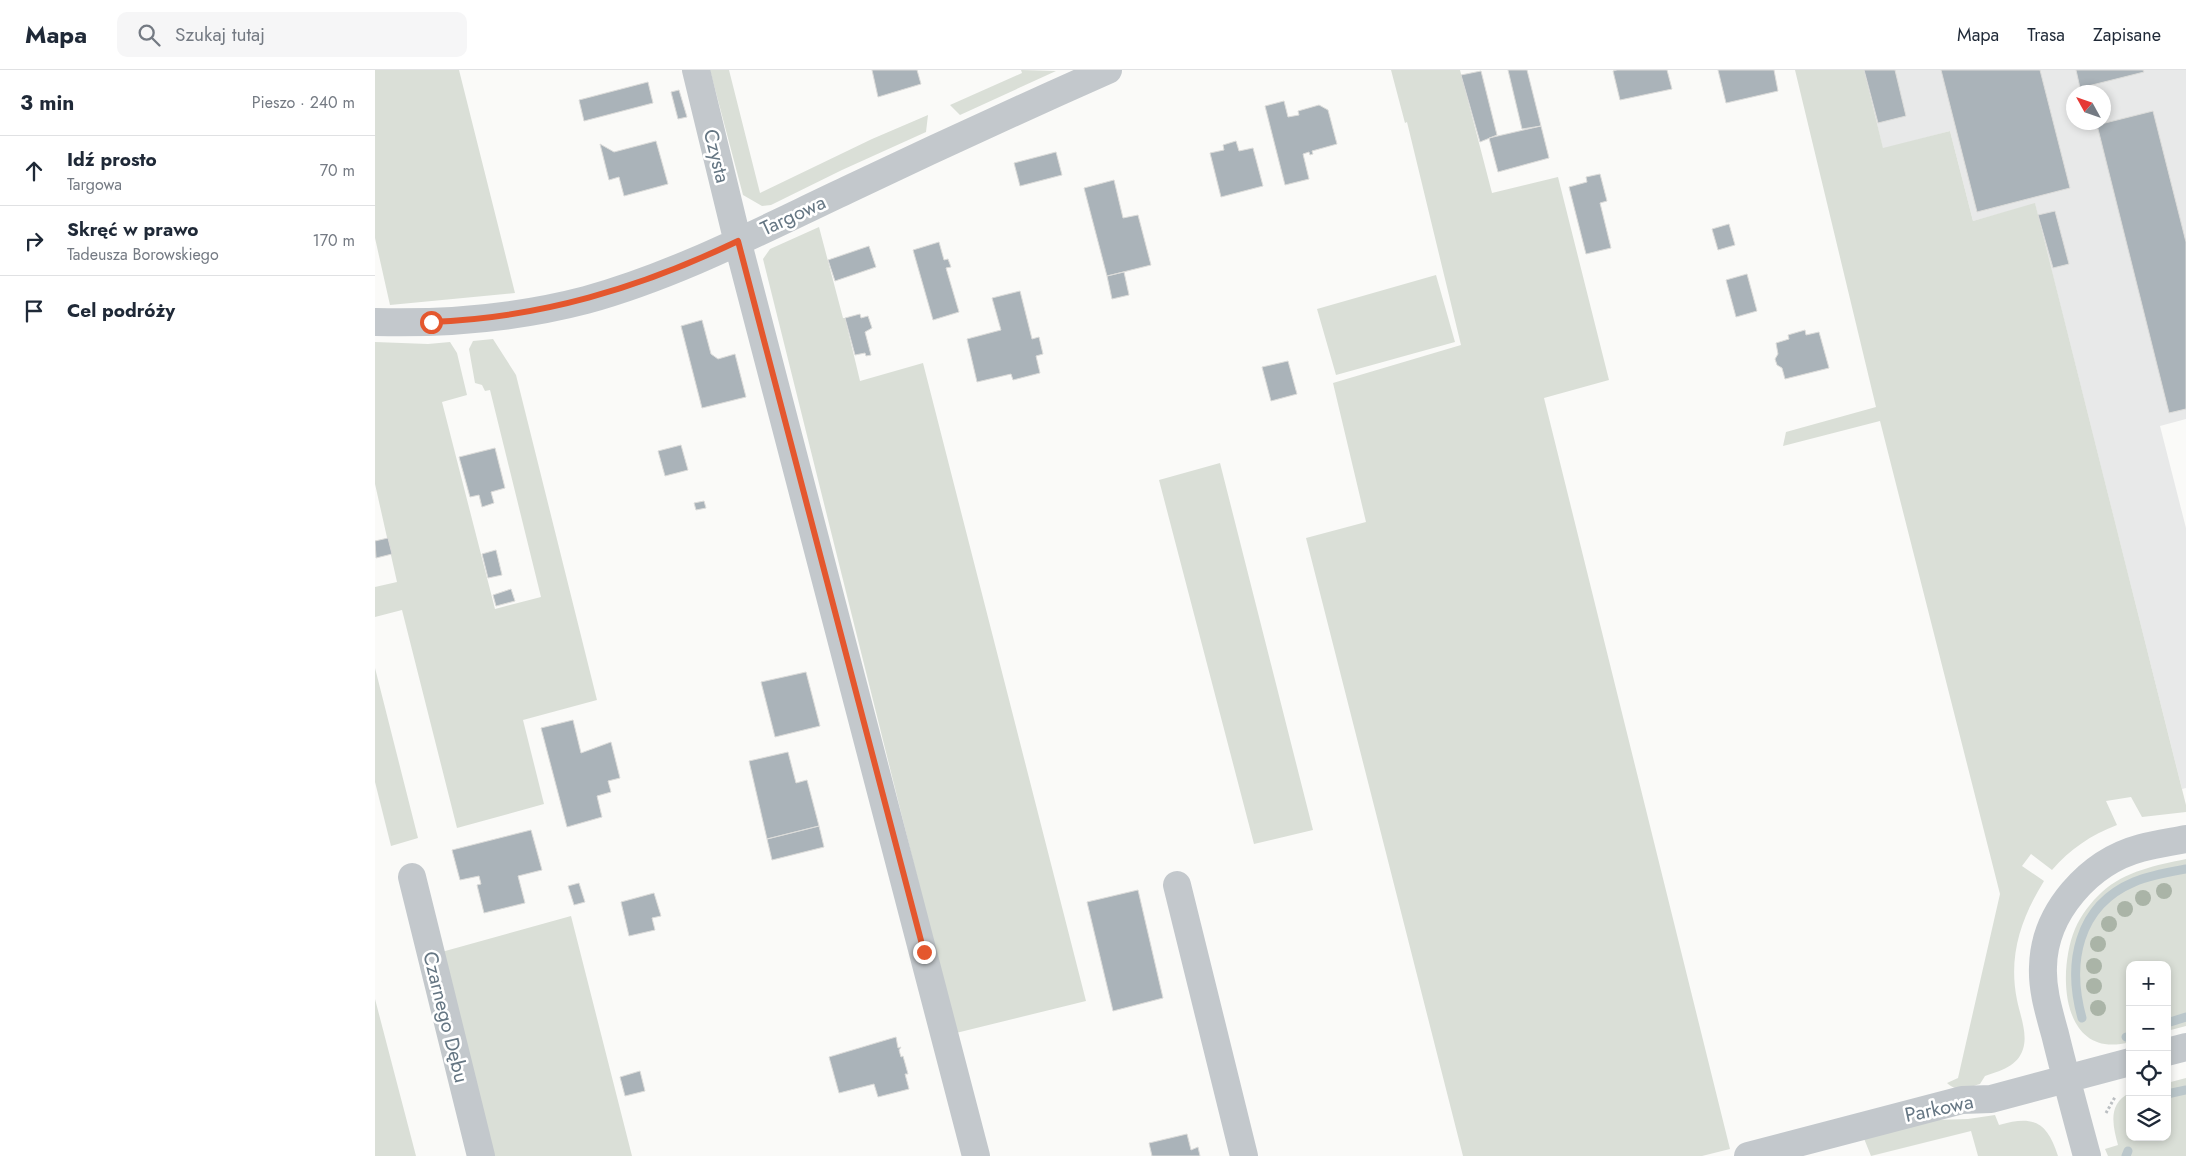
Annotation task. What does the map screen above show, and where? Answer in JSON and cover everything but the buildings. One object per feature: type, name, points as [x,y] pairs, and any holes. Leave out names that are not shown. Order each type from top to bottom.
[{"type":"street","name":"Czysta","points":[[696,70],[738,241],[976,1156]]},
{"type":"street","name":"Targowa","points":[[375,322],[449,322],[502,317],[585,300],[628,287],[738,241],[1108,70]]},
{"type":"street","points":[[2087,1156],[2065,1079],[2043,979],[2046,942],[2057,915],[2084,880],[2105,864],[2140,848],[2186,839]]},
{"type":"street","name":"Czarnego Dębu","points":[[412,877],[481,1156]]},
{"type":"street","points":[[1177,885],[1244,1156]]},
{"type":"street","points":[[2171,1051],[2186,1047]]},
{"type":"street","name":"Parkowa","points":[[1749,1156],[1962,1100],[1991,1099],[2126,1063]]},
{"type":"path","points":[[2105,1117],[2109,1104],[2119,1092]]},
{"type":"shaded area","points":[[375,70],[459,70],[515,293],[390,305],[375,238]]},
{"type":"shaded area","points":[[710,70],[729,70],[760,193],[872,139],[928,115],[926,132],[771,205],[762,206],[743,195]]},
{"type":"shaded area","points":[[1021,70],[1056,71],[960,115],[950,105],[1022,73]]},
{"type":"shaded area","points":[[1391,70],[1460,70],[1492,193],[1558,177],[1609,380],[1544,398],[1730,1149],[1702,1156],[1463,1156],[1306,538],[1366,522],[1333,383],[1461,345],[1407,122],[1405,123]]},
{"type":"shaded area","points":[[1795,70],[1864,70],[1883,148],[1950,131],[1973,221],[2035,203],[2186,805],[2186,812],[2142,817],[2131,797],[2106,801],[2117,825],[2081,843],[2052,870],[2031,854],[2022,866],[2044,881],[2023,923],[2014,968],[2017,1000],[2025,1037],[2023,1049],[2021,1055],[2013,1064],[1985,1076],[1980,1084],[1963,1089],[1955,1088],[1947,1083],[1958,1078],[2000,894],[1880,421],[1783,446],[1786,432],[1876,407]]},
{"type":"shaded area","points":[[1864,70],[2186,70],[2186,419],[2160,426],[2186,528],[2186,788],[2182,789],[2035,204],[1973,221],[1950,131],[1883,149]]},
{"type":"shaded area","points":[[819,227],[843,318],[845,318],[860,381],[923,363],[1086,1001],[956,1033],[763,259],[770,249]]},
{"type":"shaded area","points":[[1436,275],[1455,342],[1336,375],[1317,309]]},
{"type":"shaded area","points":[[493,339],[516,375],[597,700],[523,720],[544,804],[457,828],[402,610],[375,617],[375,587],[397,582],[375,484],[375,342],[428,344],[450,342],[457,353],[467,395],[442,402],[495,609],[541,597],[490,390],[485,391],[482,385],[475,383],[469,349],[473,341]]},
{"type":"shaded area","points":[[1220,463],[1313,830],[1254,844],[1159,480]]},
{"type":"shaded area","points":[[375,668],[418,838],[391,846],[375,782]]},
{"type":"shaded area","points":[[2186,859],[2186,1026],[2171,1030],[2171,961],[2126,961],[2126,1042],[2107,1044],[2090,1038],[2078,1026],[2070,1009],[2066,989],[2066,967],[2069,947],[2077,924],[2098,896],[2111,885],[2131,874]]},
{"type":"shaded area","points":[[571,916],[632,1156],[489,1156],[438,953]]},
{"type":"shaded area","points":[[375,999],[416,1156],[375,1156]]},
{"type":"shaded area","points":[[2186,1078],[2186,1156],[2108,1156],[2105,1149],[2118,1145],[2113,1116],[2115,1109],[2126,1095],[2126,1141],[2171,1141],[2171,1082]]},
{"type":"shaded area","points":[[1995,1115],[1999,1125],[2021,1121],[2030,1121],[2037,1124],[2049,1135],[2058,1156],[1978,1156],[1971,1131],[1871,1156],[1863,1136],[1935,1120],[1968,1119]]},
{"type":"waterway","points":[[2082,1018],[2076,977],[2077,958],[2081,939],[2089,921],[2100,906],[2115,893],[2134,882],[2186,869]]},
{"type":"waterway","points":[[2171,1022],[2186,1017]]},
{"type":"waterway","points":[[2171,1093],[2186,1090]]},
{"type":"waterway","points":[[2126,1156],[2128,1151]]},
{"type":"route","points":[[431,322],[502,317],[585,300],[628,287],[721,250],[738,241],[924,952]]}]
